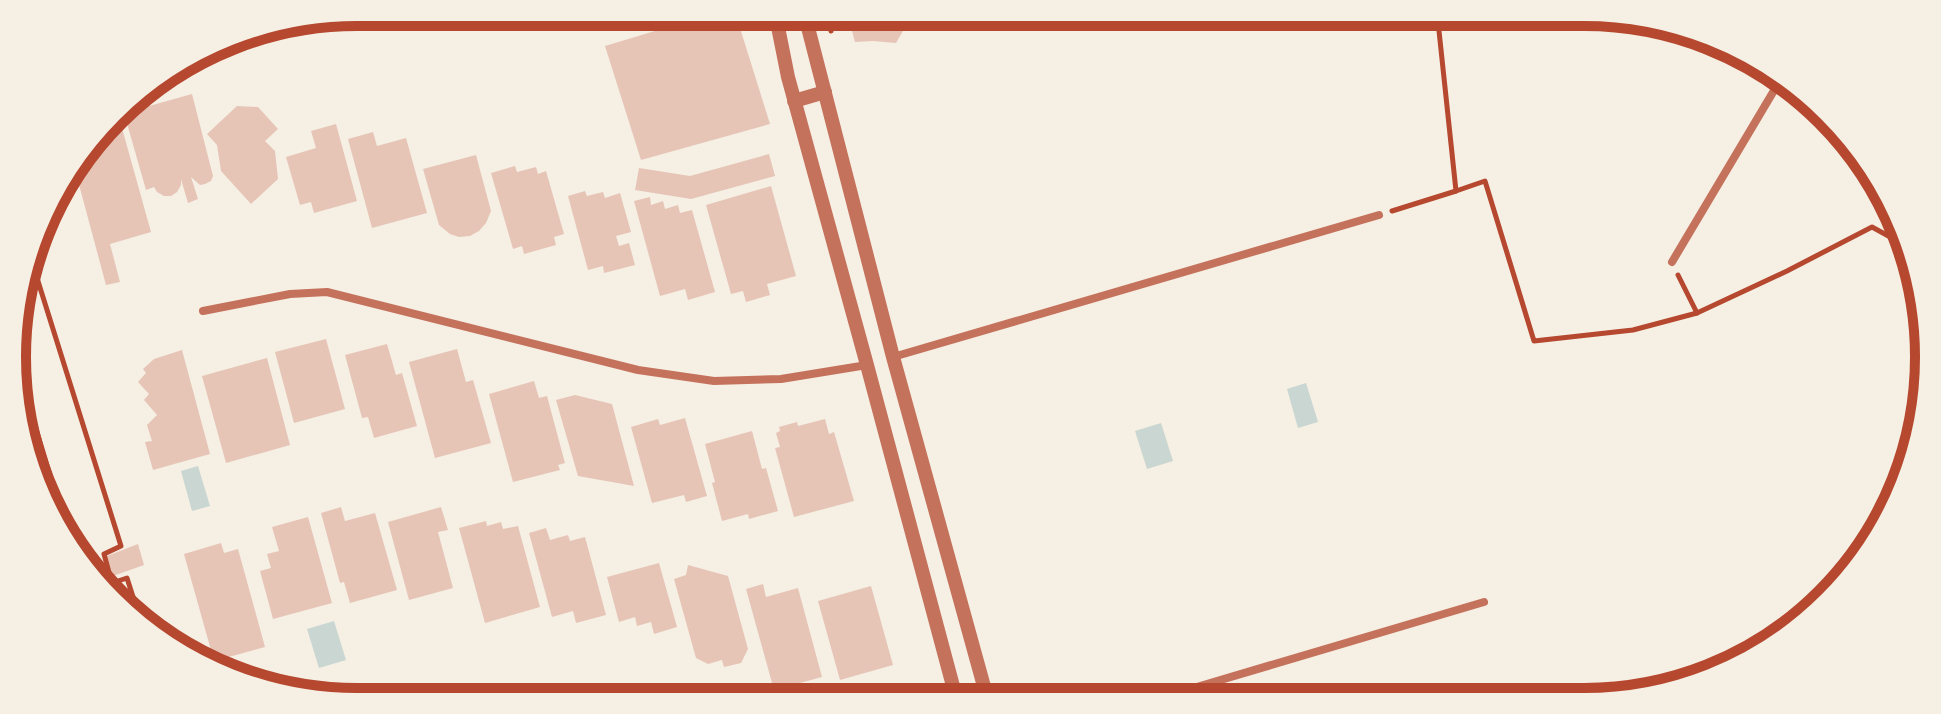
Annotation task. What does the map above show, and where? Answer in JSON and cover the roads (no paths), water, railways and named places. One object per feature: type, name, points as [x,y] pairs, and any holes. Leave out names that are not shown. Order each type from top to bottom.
[{"type":"street","points":[[778,26],[794,101],[954,688]]},
{"type":"street","points":[[808,26],[893,357],[984,688]]},
{"type":"street","points":[[1672,262],[1776,87]]},
{"type":"street","points":[[794,101],[825,92]]},
{"type":"street","points":[[203,311],[290,294],[327,292],[638,370],[714,381],[781,379],[867,365],[1379,215]]},
{"type":"street","points":[[1194,688],[1484,602]]}]
